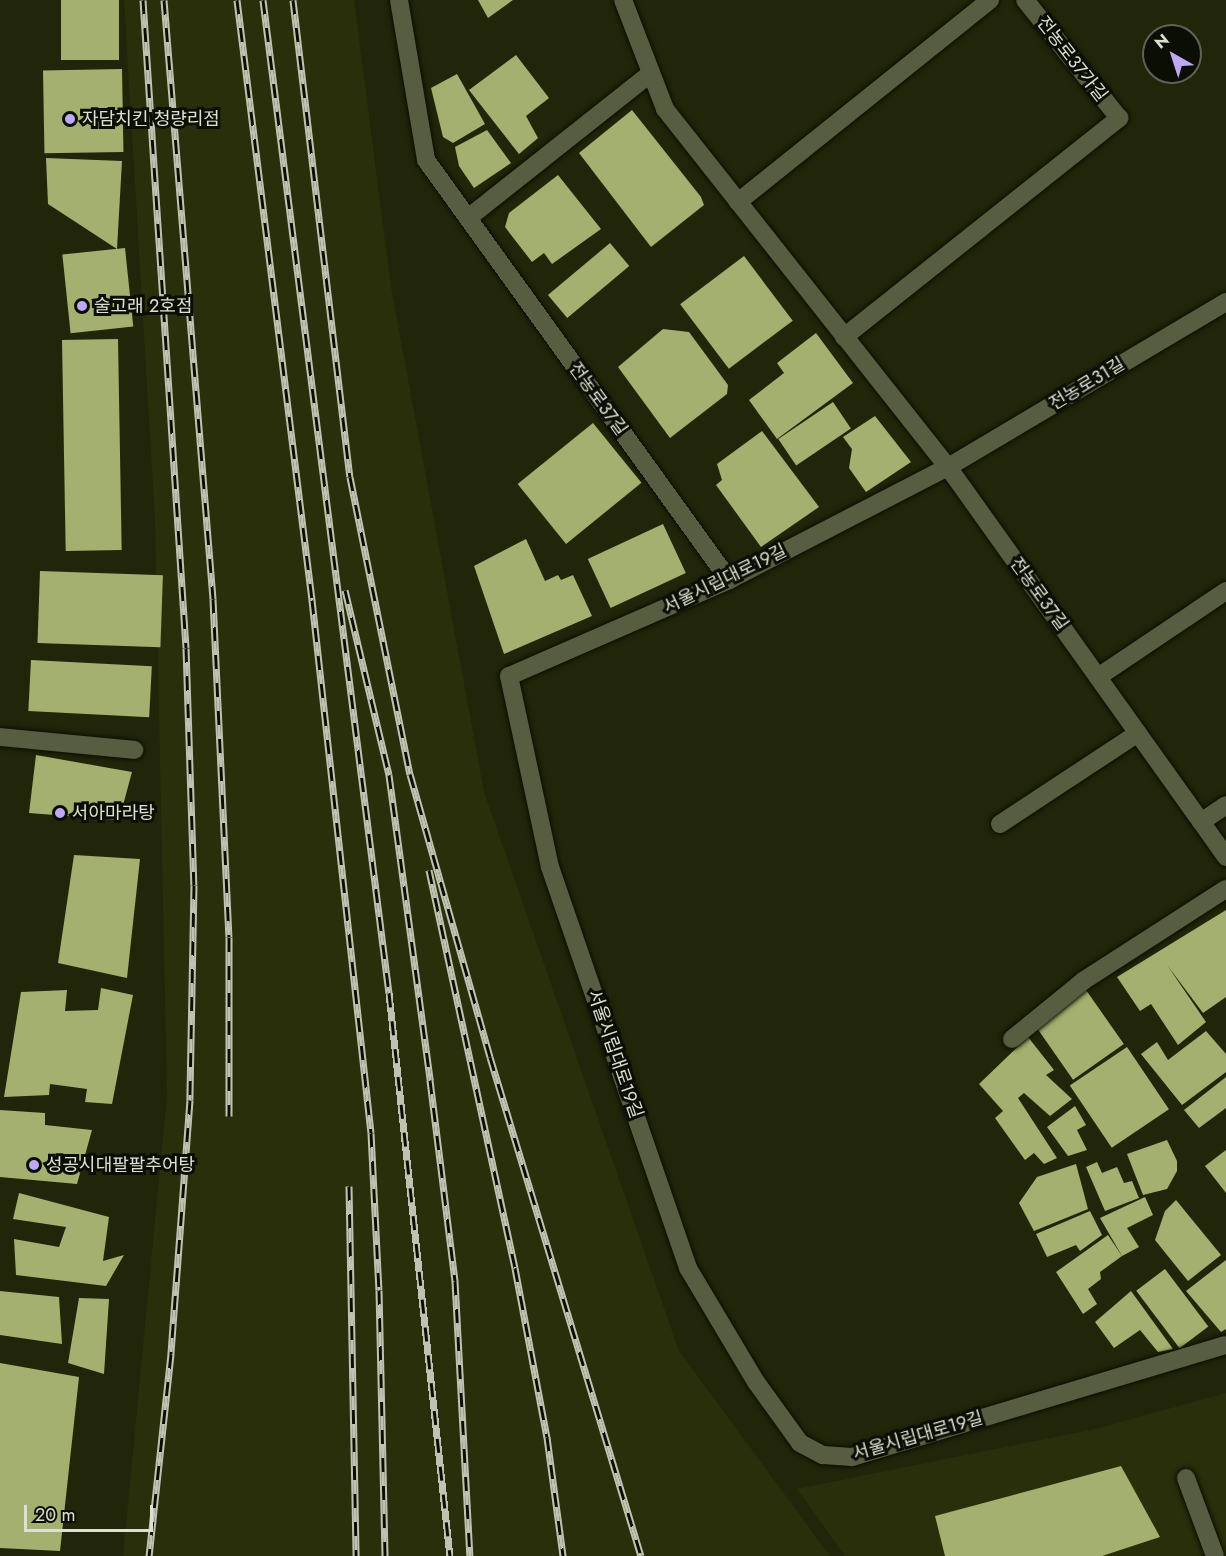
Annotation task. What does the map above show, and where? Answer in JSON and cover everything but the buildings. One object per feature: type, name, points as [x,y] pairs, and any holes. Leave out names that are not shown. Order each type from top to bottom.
[{"type":"street","name":"전농로37길","points":[[399,0],[426,160],[729,580]]},
{"type":"street","name":"전농로37길","points":[[623,0],[665,109],[948,467],[1226,857]]},
{"type":"street","points":[[738,202],[990,0]]},
{"type":"street","name":"전농로37가길","points":[[844,337],[1119,118],[1025,0]]},
{"type":"street","points":[[468,218],[651,73]]},
{"type":"street","name":"전농로31길","points":[[948,467],[1226,302]]},
{"type":"street","name":"서울시립대로19길","points":[[948,467],[729,580],[509,676],[550,867],[688,1268],[756,1382],[800,1443],[823,1455],[852,1457],[1226,1345]]},
{"type":"street","points":[[1098,677],[1226,591]]},
{"type":"street","points":[[1000,824],[1138,733]]},
{"type":"street","points":[[0,737],[134,750]]},
{"type":"street","points":[[1201,822],[1226,805]]},
{"type":"street","points":[[1012,1039],[1083,981],[1226,889]]},
{"type":"street","points":[[1186,1478],[1215,1556]]},
{"type":"shaded area","points":[[124,0],[354,0],[391,287],[484,792],[679,1351],[830,1556],[123,1556],[167,1095],[155,519]]},
{"type":"shaded area","points":[[1226,1393],[1226,1556],[845,1556],[797,1489],[1095,1429]]},
{"type":"railway","points":[[143,0],[186,648],[194,885],[190,1100],[171,1354],[149,1556]]},
{"type":"railway","points":[[164,0],[213,599],[229,937],[229,1116]]},
{"type":"railway","points":[[237,0],[312,600],[371,1133],[379,1290],[385,1556]]},
{"type":"railway","points":[[263,0],[389,993],[450,1556]]},
{"type":"railway","points":[[293,0],[350,477],[410,774],[490,1057],[641,1556]]},
{"type":"railway","points":[[345,590],[389,775],[430,1080],[455,1281],[470,1556]]},
{"type":"railway","points":[[429,870],[515,1268],[547,1437],[563,1556]]},
{"type":"railway","points":[[349,1186],[356,1556]]},
{"type":"place","name":"자담치킨 청량리점","points":[[70,119]]},
{"type":"place","name":"술고래 2호점","points":[[82,306]]},
{"type":"place","name":"서아마라탕","points":[[60,813]]},
{"type":"place","name":"성공시대팔팔추어탕","points":[[34,1165]]}]
